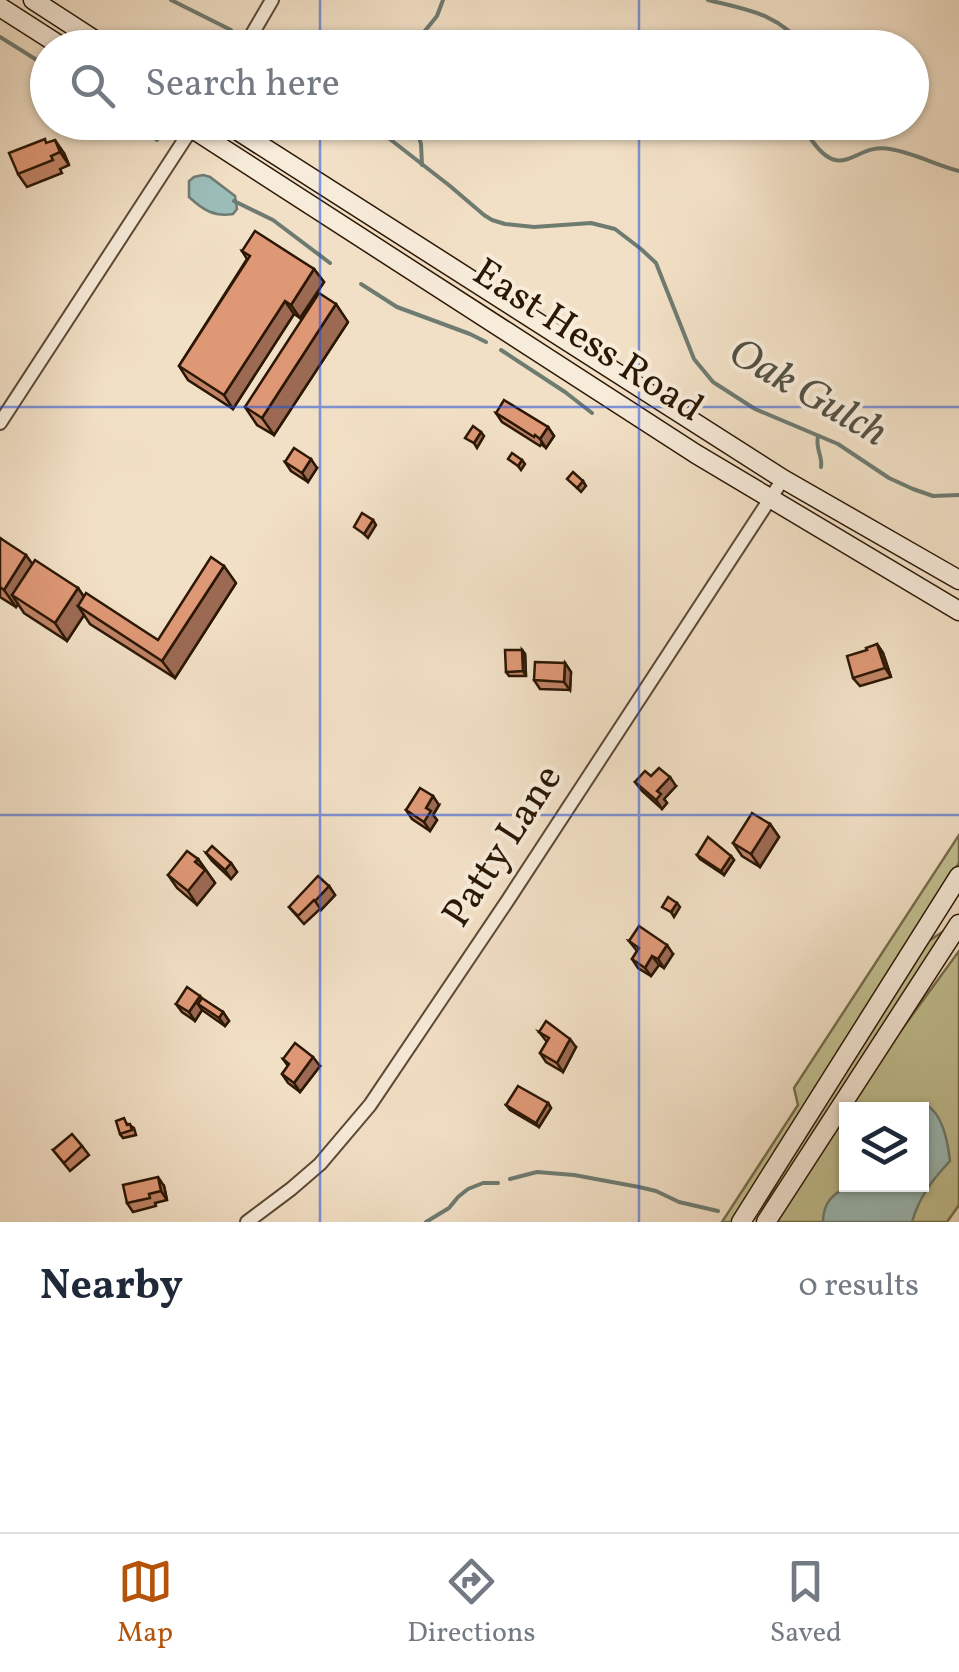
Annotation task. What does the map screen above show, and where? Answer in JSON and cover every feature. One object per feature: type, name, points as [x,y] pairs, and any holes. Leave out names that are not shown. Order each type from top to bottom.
[{"type":"main road","points":[[33,0],[79,30]]},
{"type":"main road","points":[[0,7],[36,30]]},
{"type":"main road","name":"East Hess Road","points":[[214,140],[622,406],[959,611]]},
{"type":"main road","name":"East Hess Road","points":[[252,140],[782,479],[959,580]]},
{"type":"main road","points":[[741,1222],[959,876]]},
{"type":"main road","points":[[766,1222],[959,921]]},
{"type":"street","points":[[254,30],[272,0]]},
{"type":"street","points":[[0,423],[179,140]]},
{"type":"street","name":"Patty Lane","points":[[247,1222],[320,1164],[378,1094],[782,479]]},
{"type":"street","points":[[940,905],[959,921]]},
{"type":"shaded area","points":[[959,835],[959,863],[733,1222],[722,1222],[798,1105],[794,1088]]},
{"type":"shaded area","points":[[944,931],[761,1219],[788,1162],[927,942]]},
{"type":"shaded area","points":[[959,951],[959,1205],[947,1222],[775,1222],[839,1123],[839,1192],[929,1192],[929,1102],[853,1102]]},
{"type":"water","points":[[203,175],[235,196],[237,209],[233,214],[209,212],[189,197],[189,181]]},
{"type":"water","points":[[929,1107],[941,1123],[950,1161],[929,1186]]},
{"type":"water","points":[[925,1192],[912,1222],[823,1222],[826,1206],[834,1195]]},
{"type":"building","points":[[42,140],[55,140],[60,152],[51,156],[53,160],[18,174],[9,153]]},
{"type":"building","points":[[255,231],[314,269],[291,305],[285,301],[224,395],[179,366],[250,256],[242,251]]},
{"type":"building","points":[[319,293],[336,304],[262,418],[245,407]]},
{"type":"building","points":[[504,400],[548,427],[540,439],[496,413]]},
{"type":"building","points":[[473,426],[481,432],[474,443],[465,438]]},
{"type":"building","points":[[294,448],[311,459],[302,473],[285,462]]},
{"type":"building","points":[[512,453],[522,460],[518,466],[508,459]]},
{"type":"building","points":[[573,472],[583,481],[577,488],[567,479]]},
{"type":"building","points":[[362,513],[373,520],[364,534],[354,527]]},
{"type":"building","points":[[0,538],[26,555],[4,590],[0,587]]},
{"type":"building","points":[[211,557],[224,566],[162,661],[78,606],[86,593],[158,640]]},
{"type":"building","points":[[35,560],[78,588],[55,623],[12,595]]},
{"type":"building","points":[[877,644],[885,668],[853,678],[847,656]]},
{"type":"building","points":[[505,650],[522,650],[523,671],[506,672]]},
{"type":"building","points":[[535,662],[565,663],[564,682],[534,680]]},
{"type":"building","points":[[659,768],[670,777],[657,791],[661,794],[656,800],[635,782],[645,771],[651,776]]},
{"type":"building","points":[[420,788],[433,796],[426,808],[431,811],[424,822],[406,810]]},
{"type":"building","points":[[752,813],[770,824],[751,854],[733,843]]},
{"type":"building","points":[[708,837],[731,856],[721,871],[697,855]]},
{"type":"building","points":[[212,846],[231,863],[225,870],[206,853]]},
{"type":"building","points":[[187,851],[205,870],[188,891],[168,875]]},
{"type":"building","points":[[318,876],[329,886],[298,916],[289,907]]},
{"type":"building","points":[[668,897],[677,903],[671,912],[662,907]]},
{"type":"building","points":[[639,926],[667,945],[658,959],[652,956],[645,968],[632,959],[639,948],[629,941]]},
{"type":"building","points":[[187,987],[200,996],[189,1012],[176,1004]]},
{"type":"building","points":[[202,998],[223,1012],[219,1018],[198,1004]]},
{"type":"building","points":[[546,1021],[570,1039],[557,1063],[540,1053],[549,1038],[539,1032]]},
{"type":"building","points":[[295,1043],[313,1057],[294,1083],[282,1074],[289,1064],[283,1059]]},
{"type":"building","points":[[518,1086],[548,1103],[536,1123],[506,1105]]},
{"type":"building","points":[[124,1118],[132,1130],[120,1134],[116,1121]]},
{"type":"building","points":[[72,1134],[82,1146],[64,1163],[53,1150]]},
{"type":"building","points":[[158,1177],[161,1191],[127,1203],[123,1185]]},
{"type":"waterway","name":"Oak Gulch","points":[[171,0],[231,30]]},
{"type":"waterway","name":"Oak Gulch","points":[[426,30],[443,0]]},
{"type":"waterway","points":[[708,0],[749,10],[787,30]]},
{"type":"waterway","points":[[0,37],[30,56]]},
{"type":"waterway","name":"Oak Gulch","points":[[391,140],[492,220],[534,227],[591,223],[615,229],[656,263],[694,359],[713,382],[755,409],[838,444],[889,478],[933,496],[959,495]]},
{"type":"waterway","name":"Oak Gulch","points":[[420,140],[422,165]]},
{"type":"waterway","points":[[812,140],[833,159],[842,160],[878,148],[890,149],[959,171]]},
{"type":"waterway","points":[[234,201],[273,220],[330,263]]},
{"type":"waterway","points":[[361,284],[397,307],[486,342]]},
{"type":"waterway","points":[[501,350],[592,413]]},
{"type":"waterway","points":[[818,436],[821,467]]},
{"type":"waterway","points":[[510,1179],[537,1172],[574,1175],[656,1191],[679,1202],[718,1211]]},
{"type":"waterway","points":[[426,1222],[449,1208],[468,1189],[498,1183]]}]
